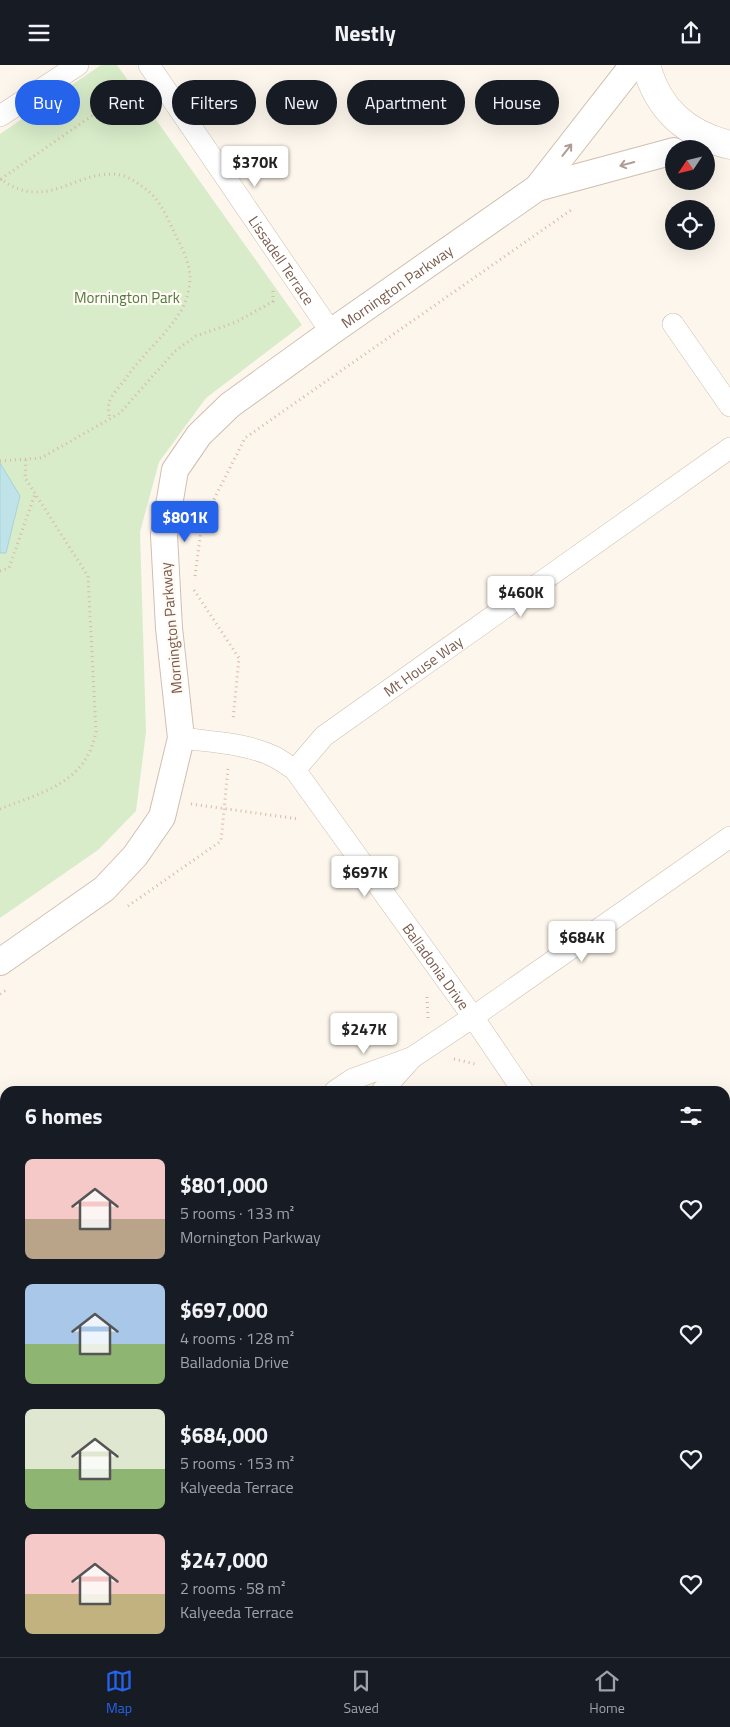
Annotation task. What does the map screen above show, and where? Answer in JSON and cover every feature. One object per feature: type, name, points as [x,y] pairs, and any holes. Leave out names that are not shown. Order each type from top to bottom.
[{"type":"main road","points":[[646,65],[650,81],[665,106],[685,126],[720,143]]},
{"type":"street","points":[[0,116],[78,65]]},
{"type":"street","name":"Lissadell Terrace","points":[[148,65],[330,332]]},
{"type":"street","name":"Mornington Parkway","points":[[0,962],[104,889],[135,856],[162,817],[181,739],[169,628],[164,535],[176,470],[199,435],[230,405],[330,332],[537,188],[634,65]]},
{"type":"street","name":"Mornington Parkway","points":[[537,188],[665,153]]},
{"type":"street","points":[[673,324],[730,406]]},
{"type":"street","name":"Mt House Way","points":[[295,770],[324,736],[730,448]]},
{"type":"street","name":"Balladonia Drive","points":[[181,739],[230,744],[276,757],[295,770],[473,1017],[520,1086]]},
{"type":"street","points":[[387,1086],[413,1057],[730,837]]},
{"type":"street","points":[[342,1086],[353,1079],[413,1057]]},
{"type":"path","points":[[90,116],[1,179],[18,189],[30,192],[48,191],[100,175],[113,174],[126,177],[151,193],[164,211],[179,242],[188,263],[190,277],[188,294],[180,313],[133,366],[109,403],[110,419]]},
{"type":"path","points":[[195,580],[202,523],[245,438],[579,204]]},
{"type":"path","points":[[0,461],[41,458],[120,413],[175,351],[196,336],[236,322],[273,302],[283,294],[294,279]]},
{"type":"path","points":[[272,283],[273,302]]},
{"type":"path","points":[[0,809],[61,785],[79,768],[89,754],[96,732],[88,576],[25,478],[26,459]]},
{"type":"path","points":[[0,571],[9,568],[35,493]]},
{"type":"path","points":[[123,909],[221,841],[239,658],[194,589]]},
{"type":"path","points":[[166,800],[304,820]]},
{"type":"path","points":[[0,994],[8,989]]},
{"type":"path","points":[[427,991],[428,1028],[452,1058],[478,1065]]},
{"type":"green space","name":"Mornington Park","points":[[101,65],[117,65],[128,80],[90,80],[90,125],[160,125],[302,325],[206,398],[159,462],[140,532],[146,732],[136,811],[98,850],[0,918],[0,134],[15,124],[80,125],[79,80]]},
{"type":"water","points":[[0,463],[20,496],[6,553],[0,553]]}]
